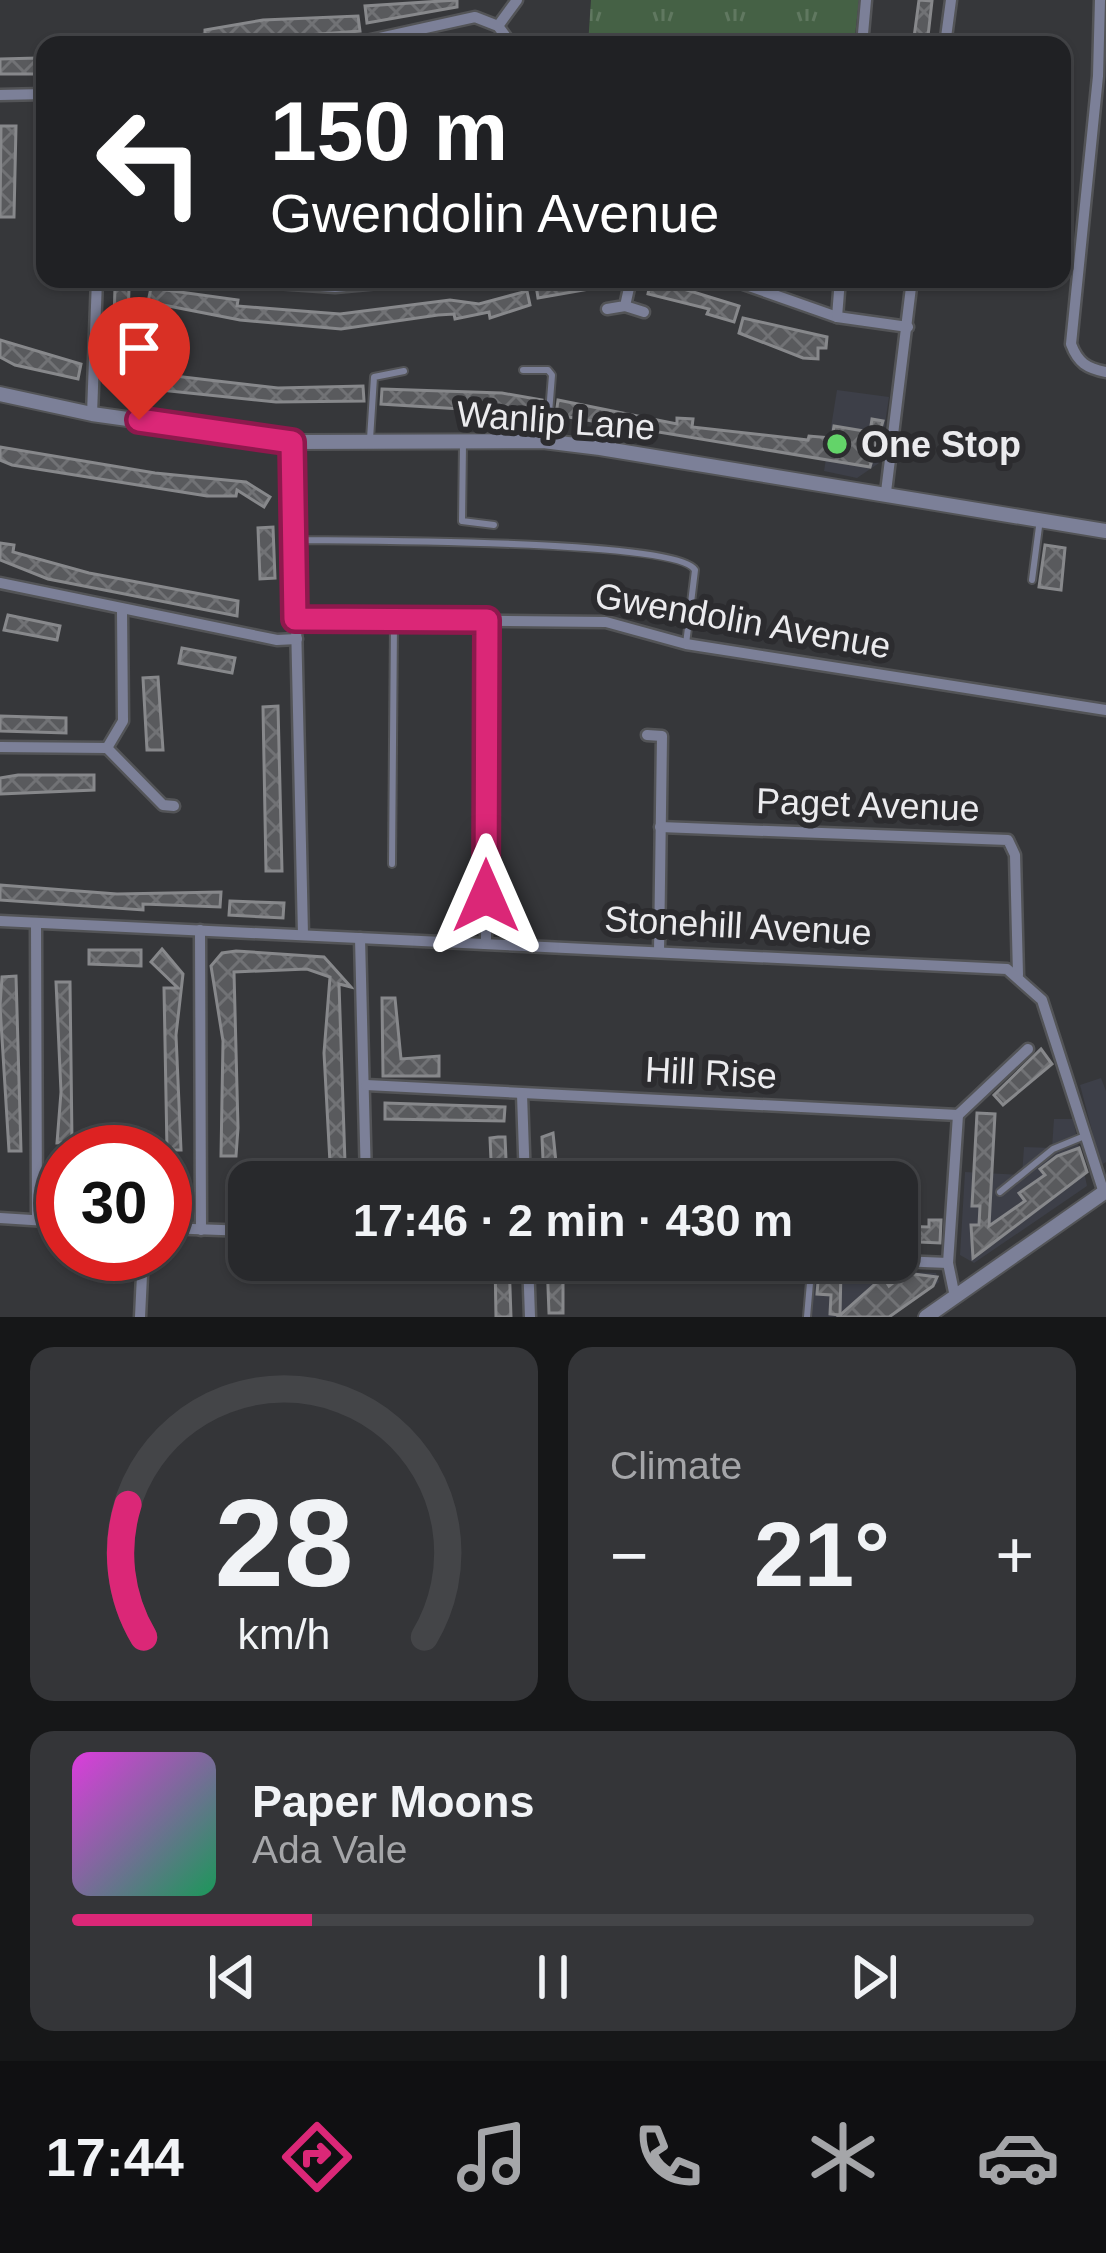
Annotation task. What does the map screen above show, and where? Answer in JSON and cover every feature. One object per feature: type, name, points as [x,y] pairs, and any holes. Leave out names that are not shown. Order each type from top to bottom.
[{"type":"street","points":[[498,26],[517,0]]},
{"type":"street","points":[[863,36],[866,0]]},
{"type":"street","points":[[946,36],[951,0]]},
{"type":"street","points":[[1100,0],[1098,76],[1071,344],[1076,358],[1089,369],[1106,372]]},
{"type":"street","points":[[389,36],[475,17],[498,26],[505,36]]},
{"type":"street","points":[[0,95],[36,94]]},
{"type":"street","points":[[92,414],[98,288]]},
{"type":"street","points":[[625,306],[629,288]]},
{"type":"street","points":[[754,288],[836,317],[908,327]]},
{"type":"street","points":[[836,317],[839,288]]},
{"type":"street","points":[[886,492],[911,288]]},
{"type":"street","points":[[608,309],[625,306],[644,312]]},
{"type":"street","name":"Wanlip Lane","points":[[0,394],[92,414],[292,442],[547,442],[886,492],[1106,532]]},
{"type":"street","points":[[292,442],[303,935]]},
{"type":"street","points":[[0,583],[122,610],[297,639]]},
{"type":"street","points":[[107,748],[123,721],[122,610]]},
{"type":"street","name":"Gwendolin Avenue","points":[[295,619],[606,622],[686,644],[1106,710]]},
{"type":"street","points":[[486,943],[487,620]]},
{"type":"street","points":[[647,735],[662,736],[659,952]]},
{"type":"street","points":[[0,747],[107,748],[163,806]]},
{"type":"street","name":"Paget Avenue","points":[[660,827],[1008,840],[1015,855],[1018,975]]},
{"type":"street","name":"Stonehill Avenue","points":[[0,921],[995,967],[1018,975]]},
{"type":"street","points":[[36,923],[37,1125]]},
{"type":"street","points":[[200,930],[201,1230]]},
{"type":"street","points":[[360,938],[366,1161]]},
{"type":"street","points":[[926,1317],[1105,1192],[1050,1017],[1031,985],[1018,975]]},
{"type":"street","points":[[955,1298],[948,1263],[958,1115],[1028,1049]]},
{"type":"street","name":"Hill Rise","points":[[366,1085],[958,1115]]},
{"type":"street","points":[[522,1094],[524,1161]]},
{"type":"street","points":[[0,1218],[36,1220]]},
{"type":"street","points":[[192,1230],[228,1231]]},
{"type":"street","points":[[918,1262],[948,1263]]},
{"type":"street","points":[[140,1317],[142,1281]]},
{"type":"street","points":[[529,1281],[530,1317]]},
{"type":"lane","points":[[523,370],[548,370],[552,375],[547,442]]},
{"type":"lane","points":[[370,442],[374,377],[404,371]]},
{"type":"lane","points":[[463,441],[462,521],[494,525]]},
{"type":"lane","points":[[1032,580],[1040,519]]},
{"type":"lane","points":[[294,540],[592,547],[681,558],[695,570],[686,644]]},
{"type":"lane","points":[[392,864],[394,619]]},
{"type":"lane","points":[[1000,1192],[1053,1149],[1088,1134]]},
{"type":"lane","points":[[807,1317],[810,1281]]},
{"type":"shaded area","points":[[837,390],[889,397],[879,463],[857,478],[824,471]]},
{"type":"shaded area","points":[[1101,1078],[1106,1091],[1106,1162],[1101,1165],[1080,1085]]},
{"type":"shaded area","points":[[1054,1119],[1073,1119],[1087,1186],[974,1263],[960,1255],[965,1172],[1022,1175],[1024,1147],[1052,1148]]},
{"type":"shaded area","points":[[918,1272],[936,1273],[939,1282],[892,1317],[802,1317],[805,1281],[918,1281]]},
{"type":"green space","points":[[591,0],[859,0],[855,36],[589,36]]},
{"type":"building","points":[[457,0],[457,7],[367,23],[365,6]]},
{"type":"building","points":[[919,0],[932,1],[928,36],[914,36]]},
{"type":"building","points":[[358,16],[360,31],[194,36],[263,20]]},
{"type":"building","points":[[36,58],[36,74],[0,74],[0,59]]},
{"type":"building","points":[[1,126],[16,126],[14,217],[0,217]]},
{"type":"building","points":[[115,288],[129,288],[128,321],[114,321]]},
{"type":"building","points":[[151,288],[238,300],[237,306],[340,314],[450,300],[479,304],[527,291],[530,305],[490,318],[489,312],[455,319],[454,314],[438,315],[341,329],[240,320],[148,302]]},
{"type":"building","points":[[536,288],[595,288],[538,298]]},
{"type":"building","points":[[649,288],[680,288],[739,306],[734,322],[707,314],[709,309],[648,294]]},
{"type":"building","points":[[743,318],[827,337],[826,348],[818,348],[818,359],[803,358],[739,333]]},
{"type":"building","points":[[0,340],[81,364],[78,379],[15,365],[0,357]]},
{"type":"building","points":[[106,368],[278,388],[363,386],[364,401],[276,402],[141,388],[104,382]]},
{"type":"building","points":[[382,389],[502,393],[542,400],[541,414],[381,404]]},
{"type":"building","points":[[558,400],[677,424],[677,418],[693,419],[692,427],[808,440],[809,436],[832,438],[834,426],[870,432],[872,419],[883,421],[870,467],[556,415]]},
{"type":"building","points":[[0,447],[155,473],[246,482],[270,497],[264,507],[237,490],[236,496],[207,496],[12,465],[0,460]]},
{"type":"building","points":[[273,527],[275,578],[260,579],[258,528]]},
{"type":"building","points":[[0,543],[14,545],[13,552],[89,573],[238,601],[237,616],[48,579],[0,560]]},
{"type":"building","points":[[1045,545],[1065,548],[1061,590],[1039,587]]},
{"type":"building","points":[[8,615],[60,626],[57,640],[4,630]]},
{"type":"building","points":[[182,648],[235,658],[232,673],[179,663]]},
{"type":"building","points":[[158,677],[163,750],[147,750],[143,678]]},
{"type":"building","points":[[278,706],[282,871],[266,871],[263,707]]},
{"type":"building","points":[[0,716],[66,718],[66,733],[0,731]]},
{"type":"building","points":[[94,775],[94,790],[0,794],[0,778]]},
{"type":"building","points":[[0,885],[117,894],[221,892],[220,907],[143,904],[143,910],[0,900]]},
{"type":"building","points":[[230,901],[284,903],[283,918],[229,915]]},
{"type":"building","points":[[162,949],[183,974],[176,1035],[180,1125],[167,1125],[164,988],[178,988],[151,962]]},
{"type":"building","points":[[89,950],[141,950],[141,966],[89,964]]},
{"type":"building","points":[[222,953],[324,957],[351,987],[339,984],[345,1161],[330,1161],[324,1053],[330,977],[307,969],[234,972],[238,1128],[236,1156],[221,1156],[223,1041],[211,966]]},
{"type":"building","points":[[16,976],[21,1151],[9,1151],[0,1006],[2,977]]},
{"type":"building","points":[[56,982],[70,982],[72,1125],[58,1125]]},
{"type":"building","points":[[382,998],[395,998],[401,1059],[439,1056],[439,1076],[383,1076]]},
{"type":"building","points":[[1041,1049],[1052,1064],[1003,1105],[994,1095]]},
{"type":"building","points":[[385,1103],[505,1107],[504,1121],[385,1119]]},
{"type":"building","points":[[977,1113],[995,1114],[989,1226],[1025,1201],[1019,1193],[1045,1175],[1040,1169],[1057,1156],[1079,1148],[1087,1172],[973,1258],[971,1225],[979,1225],[980,1206],[972,1206]]},
{"type":"building","points":[[553,1133],[556,1161],[543,1161],[542,1137]]},
{"type":"building","points":[[505,1137],[506,1161],[491,1161],[490,1138]]},
{"type":"building","points":[[929,1220],[941,1220],[940,1243],[918,1242],[918,1227],[929,1227]]},
{"type":"building","points":[[918,1275],[937,1277],[933,1286],[889,1317],[838,1317],[878,1281],[889,1286],[896,1281],[918,1281]]},
{"type":"building","points":[[495,1281],[510,1281],[511,1317],[496,1317]]},
{"type":"building","points":[[548,1281],[563,1281],[563,1313],[549,1313]]},
{"type":"building","points":[[818,1281],[841,1281],[840,1315],[830,1314],[831,1295],[817,1294]]},
{"type":"place","name":"One Stop","points":[[837,444]]},
{"type":"route","points":[[139,420],[292,442],[295,619],[487,620],[486,896]]}]
